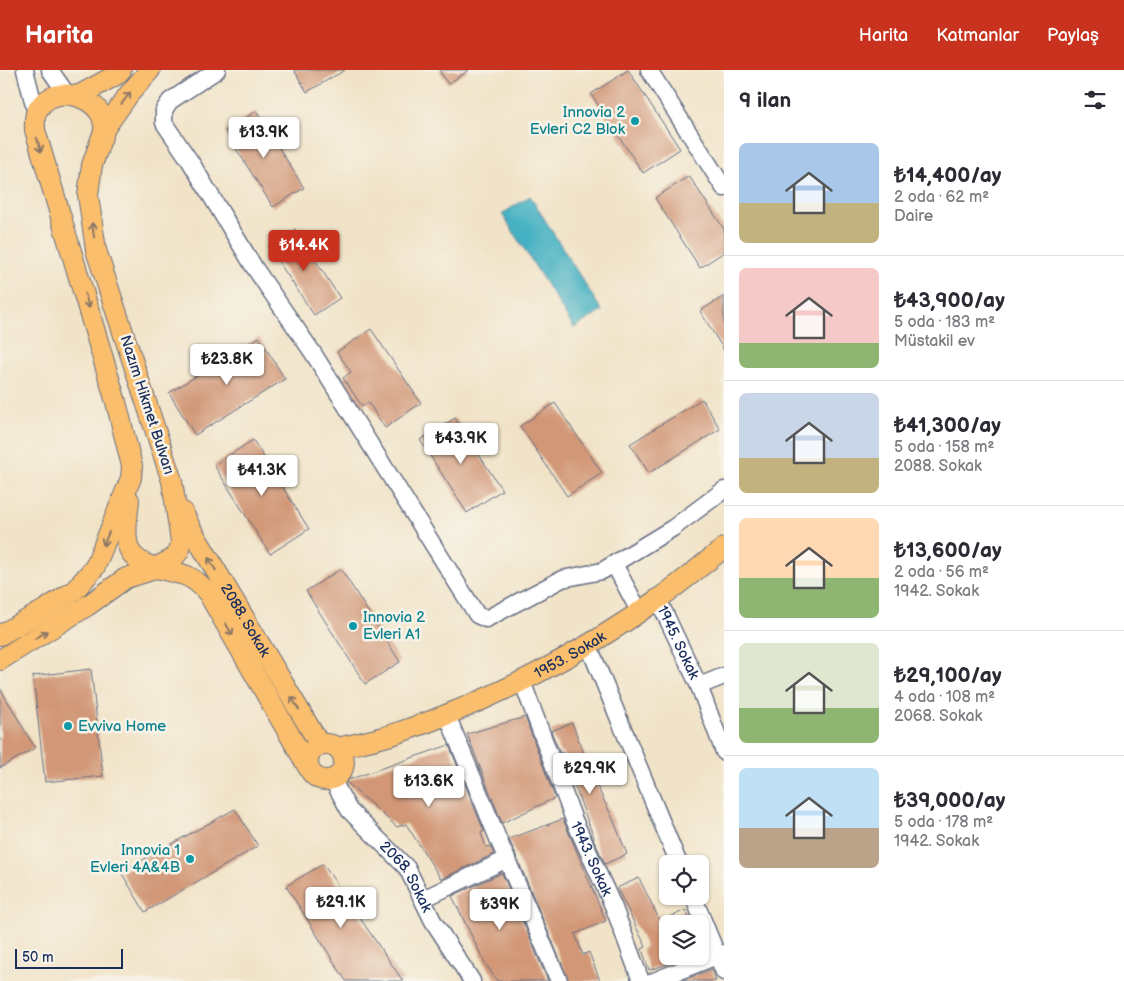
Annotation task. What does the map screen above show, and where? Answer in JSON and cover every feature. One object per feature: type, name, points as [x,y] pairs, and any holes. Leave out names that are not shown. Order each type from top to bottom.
[{"type":"main road","points":[[36,113],[47,99],[72,95],[116,75],[120,70]]},
{"type":"main road","name":"Nazım Hikmet Bulvarı","points":[[0,660],[87,606],[126,578],[156,568],[173,559],[179,551],[181,542],[176,494],[96,250],[88,195],[92,165],[105,128],[129,94],[150,70]]},
{"type":"main road","points":[[72,95],[91,103],[101,114],[105,128]]},
{"type":"main road","name":"Nazım Hikmet Bulvarı","points":[[0,635],[46,610],[75,590],[95,567],[131,478],[132,466],[116,402],[35,130],[36,113]]},
{"type":"main road","points":[[131,478],[126,535],[131,553],[143,563],[188,576],[200,583],[208,593],[308,767],[314,777],[320,780],[334,760],[316,747],[308,756],[308,767]]},
{"type":"main road","name":"2088. Sokak","points":[[176,494],[190,527],[334,760]]},
{"type":"main road","name":"1953. Sokak","points":[[334,760],[522,681],[588,644],[658,599],[724,548]]},
{"type":"street","points":[[25,70],[36,113]]},
{"type":"street","points":[[50,70],[72,95]]},
{"type":"street","points":[[217,70],[170,101],[164,110],[164,123],[199,175],[254,267],[313,353],[477,615],[486,619],[562,579],[602,571],[673,528],[724,490]]},
{"type":"street","points":[[649,70],[724,188]]},
{"type":"street","points":[[614,564],[639,611]]},
{"type":"street","name":"1945. Sokak","points":[[658,599],[699,686],[724,752]]},
{"type":"street","points":[[588,644],[675,855]]},
{"type":"street","name":"1945. Sokak","points":[[699,686],[724,676]]},
{"type":"street","name":"1943. Sokak","points":[[522,681],[574,820],[614,908],[641,981]]},
{"type":"street","points":[[447,714],[506,860],[559,981]]},
{"type":"street","name":"2068. Sokak","points":[[334,760],[349,810],[407,868],[433,921],[472,981]]},
{"type":"street","points":[[423,899],[506,860]]},
{"type":"street","points":[[697,905],[721,955],[724,972]]},
{"type":"street","points":[[654,981],[721,955]]},
{"type":"water","points":[[530,196],[602,311],[574,328],[502,214]]},
{"type":"building","points":[[294,70],[345,70],[307,92]]},
{"type":"building","points":[[439,70],[469,70],[448,84]]},
{"type":"building","name":"Innovia 2 Evleri C2 Blok","points":[[628,70],[680,149],[643,173],[591,94]]},
{"type":"building","points":[[256,111],[304,188],[273,207],[225,131]]},
{"type":"building","points":[[689,176],[724,229],[724,252],[700,268],[655,198]]},
{"type":"building","points":[[295,229],[340,298],[314,315],[268,246]]},
{"type":"building","points":[[724,296],[724,350],[700,311]]},
{"type":"building","points":[[371,329],[421,403],[385,428],[368,402],[362,406],[343,378],[351,372],[337,352]]},
{"type":"building","points":[[259,337],[285,379],[195,435],[169,393]]},
{"type":"building","points":[[702,399],[720,429],[649,473],[630,444]]},
{"type":"building","points":[[555,403],[602,473],[567,496],[520,426]]},
{"type":"building","points":[[455,418],[502,490],[467,513],[420,440]]},
{"type":"building","points":[[253,440],[309,529],[270,554],[214,465]]},
{"type":"building","name":"Innovia 2 Evleri A1","points":[[341,569],[400,662],[365,684],[306,591]]},
{"type":"building","name":"Evviva Home","points":[[91,669],[103,776],[45,782],[33,676]]},
{"type":"building","points":[[0,688],[35,748],[0,768]]},
{"type":"building","points":[[525,717],[555,798],[502,823],[467,734]]},
{"type":"building","points":[[572,723],[627,854],[605,864],[593,838],[562,752],[560,753],[551,731]]},
{"type":"building","points":[[449,745],[484,831],[481,833],[486,847],[490,846],[494,854],[441,879],[406,824],[397,827],[345,781]]},
{"type":"building","name":"Innovia 1 Evleri 4A&4B","points":[[235,809],[258,846],[145,912],[121,872]]},
{"type":"building","points":[[563,819],[606,921],[575,934],[583,955],[589,952],[600,981],[569,981],[509,839]]},
{"type":"building","points":[[323,864],[403,981],[346,981],[286,886]]},
{"type":"building","points":[[502,873],[548,981],[497,981],[485,963],[452,896]]},
{"type":"building","points":[[639,878],[659,919],[659,965],[665,965],[649,970],[642,949],[646,947],[617,888]]},
{"type":"building","points":[[686,910],[688,915],[674,915]]},
{"type":"building","points":[[712,969],[716,981],[681,981]]},
{"type":"place","name":"Innovia 2 Evleri C2 Blok","points":[[635,121]]},
{"type":"place","name":"Innovia 2 Evleri A1","points":[[353,626]]},
{"type":"place","name":"Evviva Home","points":[[68,726]]},
{"type":"place","name":"Innovia 1 Evleri 4A&4B","points":[[190,859]]}]
